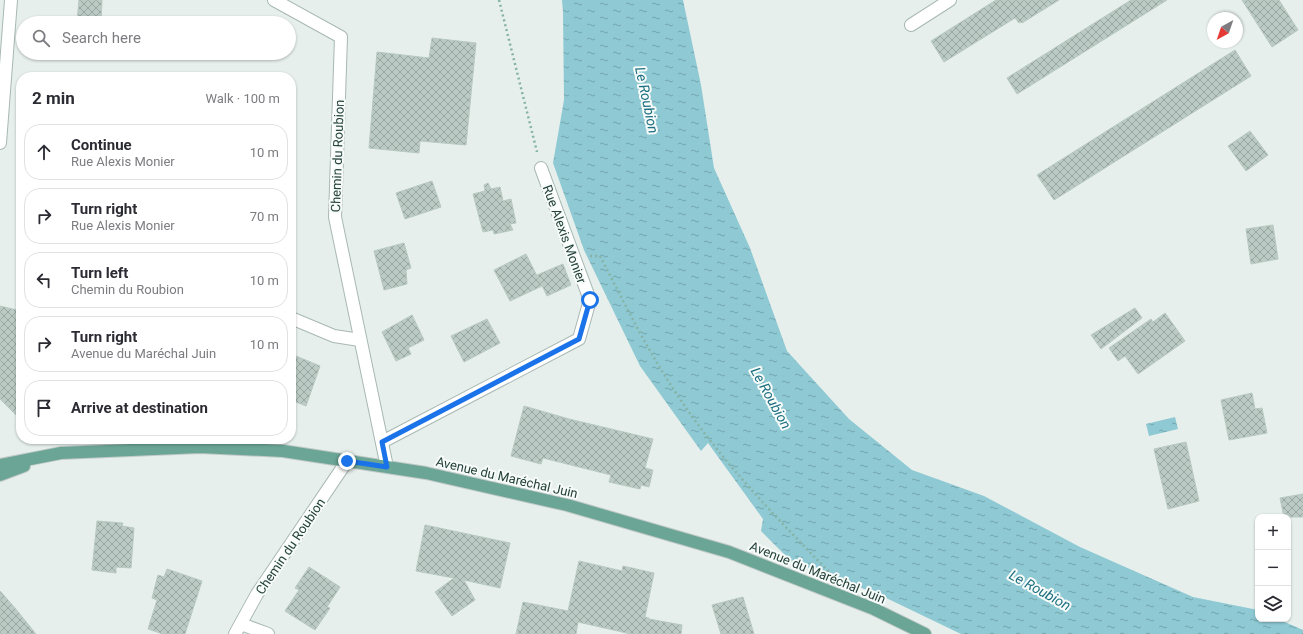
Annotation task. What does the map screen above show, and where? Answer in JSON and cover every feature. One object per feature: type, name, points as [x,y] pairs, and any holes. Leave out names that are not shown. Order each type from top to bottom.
[{"type":"main road","name":"Avenue du Maréchal Juin","points":[[61,453],[200,447],[283,451],[426,473],[567,505],[729,552],[874,609],[925,634]]},
{"type":"main road","points":[[0,465],[61,453]]},
{"type":"main road","points":[[0,475],[61,453]]},
{"type":"street","points":[[0,143],[11,0]]},
{"type":"street","name":"Chemin du Roubion","points":[[274,0],[341,38],[335,217],[387,467]]},
{"type":"street","points":[[912,24],[950,0]]},
{"type":"street","name":"Rue Alexis Monier","points":[[382,442],[579,339],[590,300],[541,168]]},
{"type":"street","points":[[296,320],[334,336],[360,340]]},
{"type":"street","name":"Chemin du Roubion","points":[[238,629],[257,594],[347,461]]},
{"type":"street","points":[[238,629],[268,634]]},
{"type":"path","points":[[499,0],[541,168]]},
{"type":"path","points":[[574,256],[600,256],[649,351],[676,394],[714,446],[789,530],[831,574]]},
{"type":"water","name":"Le Roubion","points":[[562,0],[683,0],[701,85],[714,168],[750,248],[787,351],[849,419],[912,470],[984,496],[1080,547],[1193,597],[1255,609],[1255,622],[1285,622],[1303,630],[1303,634],[961,634],[880,595],[791,561],[761,531],[763,519],[708,443],[701,451],[640,366],[584,250],[553,163],[564,100]]},
{"type":"water","points":[[1175,417],[1178,429],[1149,436],[1146,424]]},
{"type":"building","points":[[79,0],[102,0],[101,16],[78,16]]},
{"type":"building","points":[[996,0],[1059,0],[1022,23],[1019,23],[1015,18],[944,62],[931,41]]},
{"type":"building","points":[[1131,0],[1167,0],[1017,94],[1007,78]]},
{"type":"building","points":[[1242,0],[1279,0],[1298,30],[1272,47]]},
{"type":"building","points":[[432,38],[476,43],[466,145],[420,141],[419,153],[369,148],[377,52],[429,58]]},
{"type":"building","points":[[1235,50],[1251,76],[1054,200],[1037,175]]},
{"type":"building","points":[[1250,131],[1268,155],[1246,171],[1228,146]]},
{"type":"building","points":[[432,181],[441,207],[405,219],[396,193]]},
{"type":"building","points":[[488,183],[491,189],[500,187],[503,201],[511,199],[516,223],[510,224],[513,230],[494,234],[493,230],[483,232],[473,194],[485,191],[484,185]]},
{"type":"building","points":[[1273,225],[1278,259],[1251,264],[1246,229]]},
{"type":"building","points":[[404,243],[411,268],[406,270],[407,284],[384,290],[374,251]]},
{"type":"building","points":[[526,254],[542,286],[510,301],[494,270]]},
{"type":"building","points":[[563,264],[571,285],[547,296],[537,275]]},
{"type":"building","points":[[0,306],[16,310],[16,415],[0,399]]},
{"type":"building","points":[[1135,308],[1142,318],[1101,349],[1091,335]]},
{"type":"building","points":[[1165,313],[1185,341],[1138,374],[1125,356],[1118,361],[1109,348],[1151,319],[1153,322]]},
{"type":"building","points":[[412,315],[424,340],[408,348],[411,354],[396,361],[382,332]]},
{"type":"building","points":[[487,319],[500,343],[464,362],[451,336]]},
{"type":"building","points":[[296,356],[320,366],[306,406],[296,402]]},
{"type":"building","points":[[1252,393],[1255,409],[1262,408],[1267,433],[1229,440],[1221,400]]},
{"type":"building","points":[[524,406],[569,419],[653,439],[645,468],[653,470],[649,487],[641,485],[640,489],[609,482],[611,475],[543,458],[541,464],[511,456]]},
{"type":"building","points":[[1186,442],[1199,501],[1168,509],[1154,449]]},
{"type":"building","points":[[1303,494],[1303,517],[1291,517],[1291,514],[1283,514],[1280,498]]},
{"type":"building","points":[[97,521],[123,523],[122,526],[134,528],[131,568],[116,567],[116,573],[92,570]]},
{"type":"building","points":[[425,525],[510,543],[500,588],[464,580],[475,600],[452,616],[435,592],[454,578],[416,571]]},
{"type":"building","points":[[579,561],[622,571],[623,566],[654,573],[645,617],[682,625],[681,634],[631,634],[578,622],[576,634],[516,634],[523,602],[568,611]]},
{"type":"building","points":[[309,567],[340,587],[327,607],[330,608],[315,630],[285,611],[299,590],[295,588]]},
{"type":"building","points":[[167,569],[202,581],[185,634],[163,634],[148,629],[157,600],[152,598],[158,575],[164,577]]},
{"type":"building","points":[[0,591],[15,608],[36,634],[0,634]]},
{"type":"building","points":[[743,597],[754,634],[721,634],[712,605]]},
{"type":"route","points":[[347,461],[387,467],[382,442],[579,339],[590,300]]}]
